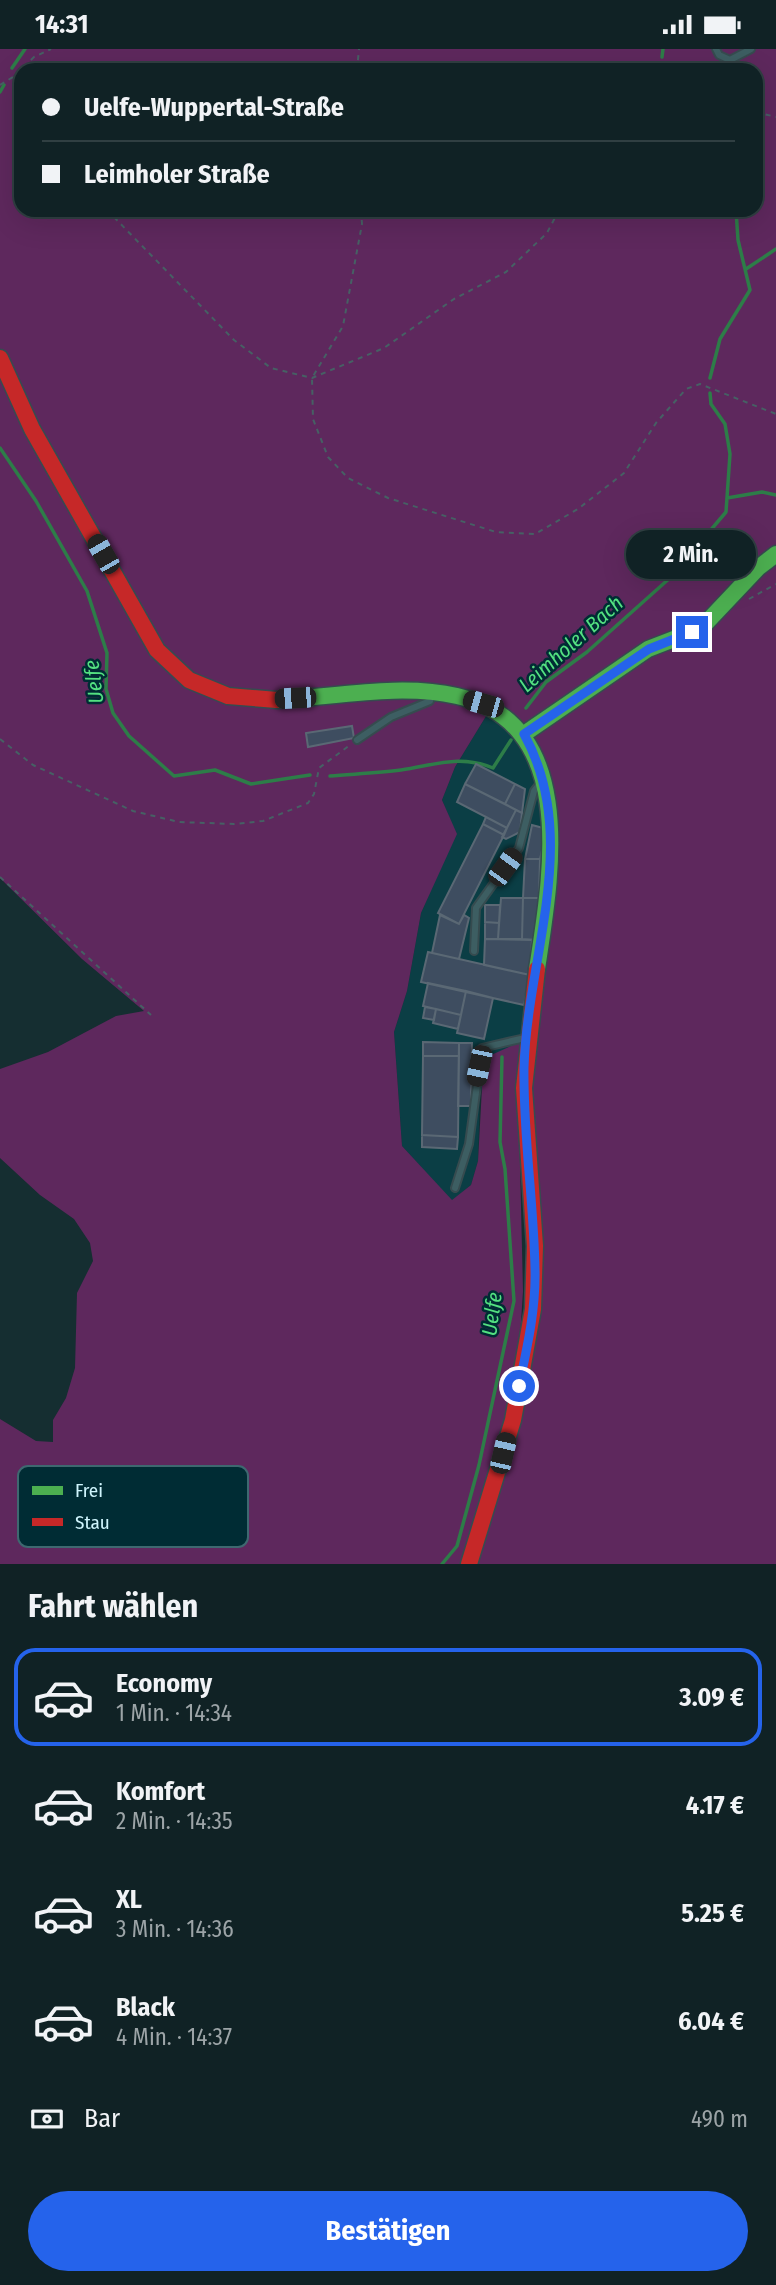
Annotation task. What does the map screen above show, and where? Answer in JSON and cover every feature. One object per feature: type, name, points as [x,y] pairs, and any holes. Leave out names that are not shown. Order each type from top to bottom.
[{"type":"main road","points":[[0,358],[32,429],[157,650],[182,678],[207,691],[244,699],[433,692],[483,704],[508,717],[524,734],[544,778],[551,833],[545,905],[527,1037],[524,1093],[535,1272],[533,1310],[528,1345],[498,1475],[469,1564]]},
{"type":"main road","points":[[524,734],[649,649],[692,632],[706,623],[758,568],[776,554]]},
{"type":"lane","points":[[716,49],[719,55],[730,60],[751,49]]},
{"type":"lane","points":[[356,740],[391,717],[430,701],[433,692]]},
{"type":"lane","points":[[474,951],[476,908],[519,848],[534,791],[544,778]]},
{"type":"lane","points":[[455,1188],[471,1134],[475,1084],[482,1048],[527,1037]]},
{"type":"path","points":[[28,63],[51,49]]},
{"type":"path","points":[[0,85],[13,77]]},
{"type":"path","points":[[114,217],[234,340],[271,368],[312,378],[384,348],[454,299],[506,272],[547,233],[555,217]]},
{"type":"path","points":[[362,217],[343,326],[312,378],[313,419],[328,457],[348,478],[388,498],[496,532],[535,534],[578,509],[624,473],[656,423],[686,389],[700,384],[776,414]]},
{"type":"path","points":[[0,739],[33,765],[58,779],[133,811],[180,822],[263,821],[298,809],[314,794],[319,768],[356,740]]},
{"type":"path","points":[[0,877],[151,1015]]},
{"type":"shaded area","points":[[0,49],[713,49],[716,52],[721,49],[776,49],[776,1564],[469,1564],[513,1419],[534,1307],[534,1245],[524,1087],[525,1060],[550,869],[550,817],[542,771],[523,734],[491,708],[455,767],[442,800],[457,834],[421,913],[407,991],[394,1032],[402,1146],[452,1200],[471,1185],[478,1161],[483,1069],[489,1056],[522,1041],[519,1121],[523,1291],[517,1384],[495,1474],[465,1564],[0,1564],[0,1419],[36,1441],[53,1442],[53,1420],[66,1398],[75,1368],[77,1293],[93,1261],[90,1243],[74,1219],[40,1195],[0,1158],[0,1069],[48,1052],[116,1016],[144,1011],[82,959],[0,878],[0,364],[30,430],[139,623],[164,664],[181,681],[207,694],[244,702],[336,703],[414,697],[488,707],[450,694],[409,690],[279,700],[238,698],[200,687],[167,663],[32,429],[0,358]]},
{"type":"shaded area","points":[[491,708],[501,715],[533,760],[546,825],[532,979],[522,1041],[480,1092],[478,1161],[471,1185],[452,1201],[402,1146],[394,1032],[407,991],[421,913],[456,834],[442,800],[455,767]]},
{"type":"building","points":[[352,726],[354,738],[308,747],[306,733]]},
{"type":"building","points":[[476,764],[515,784],[505,804],[465,784]]},
{"type":"building","points":[[465,784],[516,810],[507,828],[457,802]]},
{"type":"building","points":[[515,784],[525,789],[522,813],[505,804]]},
{"type":"building","points":[[516,810],[522,813],[520,832],[506,839],[502,837]]},
{"type":"building","points":[[486,817],[507,828],[504,835],[483,824]]},
{"type":"building","points":[[483,824],[504,835],[459,924],[438,913]]},
{"type":"building","points":[[532,825],[547,829],[540,859],[525,859]]},
{"type":"building","points":[[525,859],[540,859],[539,898],[523,898]]},
{"type":"building","points":[[501,898],[523,898],[522,939],[498,939]]},
{"type":"building","points":[[523,898],[539,898],[537,940],[522,939]]},
{"type":"building","points":[[485,905],[500,905],[499,923],[485,922]]},
{"type":"building","points":[[440,915],[459,924],[464,915],[469,918],[459,959],[432,953]]},
{"type":"building","points":[[485,922],[499,923],[498,939],[485,939]]},
{"type":"building","points":[[485,939],[532,940],[530,975],[484,965]]},
{"type":"building","points":[[428,952],[530,975],[524,1005],[421,982]]},
{"type":"building","points":[[428,983],[466,991],[461,1015],[423,1006]]},
{"type":"building","points":[[466,991],[493,998],[484,1039],[457,1033]]},
{"type":"building","points":[[425,1007],[436,1009],[434,1020],[423,1018]]},
{"type":"building","points":[[436,1009],[461,1015],[458,1029],[433,1023]]},
{"type":"building","points":[[423,1042],[459,1043],[459,1056],[423,1056]]},
{"type":"building","points":[[459,1043],[472,1043],[471,1106],[458,1106]]},
{"type":"building","points":[[423,1056],[459,1056],[458,1137],[422,1135]]},
{"type":"building","points":[[422,1135],[458,1137],[457,1149],[422,1147]]},
{"type":"waterway","points":[[15,63],[25,49]]},
{"type":"waterway","points":[[662,57],[663,49]]},
{"type":"waterway","points":[[0,92],[4,85]]},
{"type":"waterway","points":[[710,378],[720,339],[750,290],[738,240],[736,217]]},
{"type":"waterway","name":"Leimholer Bach","points":[[746,269],[776,249]]},
{"type":"waterway","name":"Leimholer Bach","points":[[526,708],[546,682],[587,652],[671,577],[726,512],[730,454],[725,424],[711,404],[710,393]]},
{"type":"waterway","name":"Uelfe","points":[[0,448],[36,501],[87,591],[107,653],[106,689],[113,713],[129,736],[174,776],[215,770],[251,784],[310,775]]},
{"type":"waterway","points":[[727,498],[762,492],[776,495]]},
{"type":"waterway","name":"Uelfe","points":[[330,776],[392,771],[458,761],[493,768],[511,740]]},
{"type":"waterway","name":"Uelfe","points":[[442,1564],[457,1546],[479,1465],[514,1301],[505,1169],[500,1142],[502,1057]]},
{"type":"traffic: fast","points":[[524,734],[648,649],[692,632],[706,623],[758,568],[776,554]]},
{"type":"traffic: fast","points":[[277,700],[367,692],[435,692],[457,696],[496,712],[523,737],[540,770],[548,808],[548,891],[537,969]]},
{"type":"traffic: jam","points":[[0,358],[32,429],[157,650],[189,680],[228,696],[277,700]]},
{"type":"traffic: jam","points":[[469,1564],[513,1420],[533,1309],[535,1246],[524,1088],[537,969]]},
{"type":"route","points":[[519,1386],[533,1310],[535,1272],[525,1130],[524,1063],[547,892],[551,833],[544,778],[524,734],[649,649],[692,632]]}]
